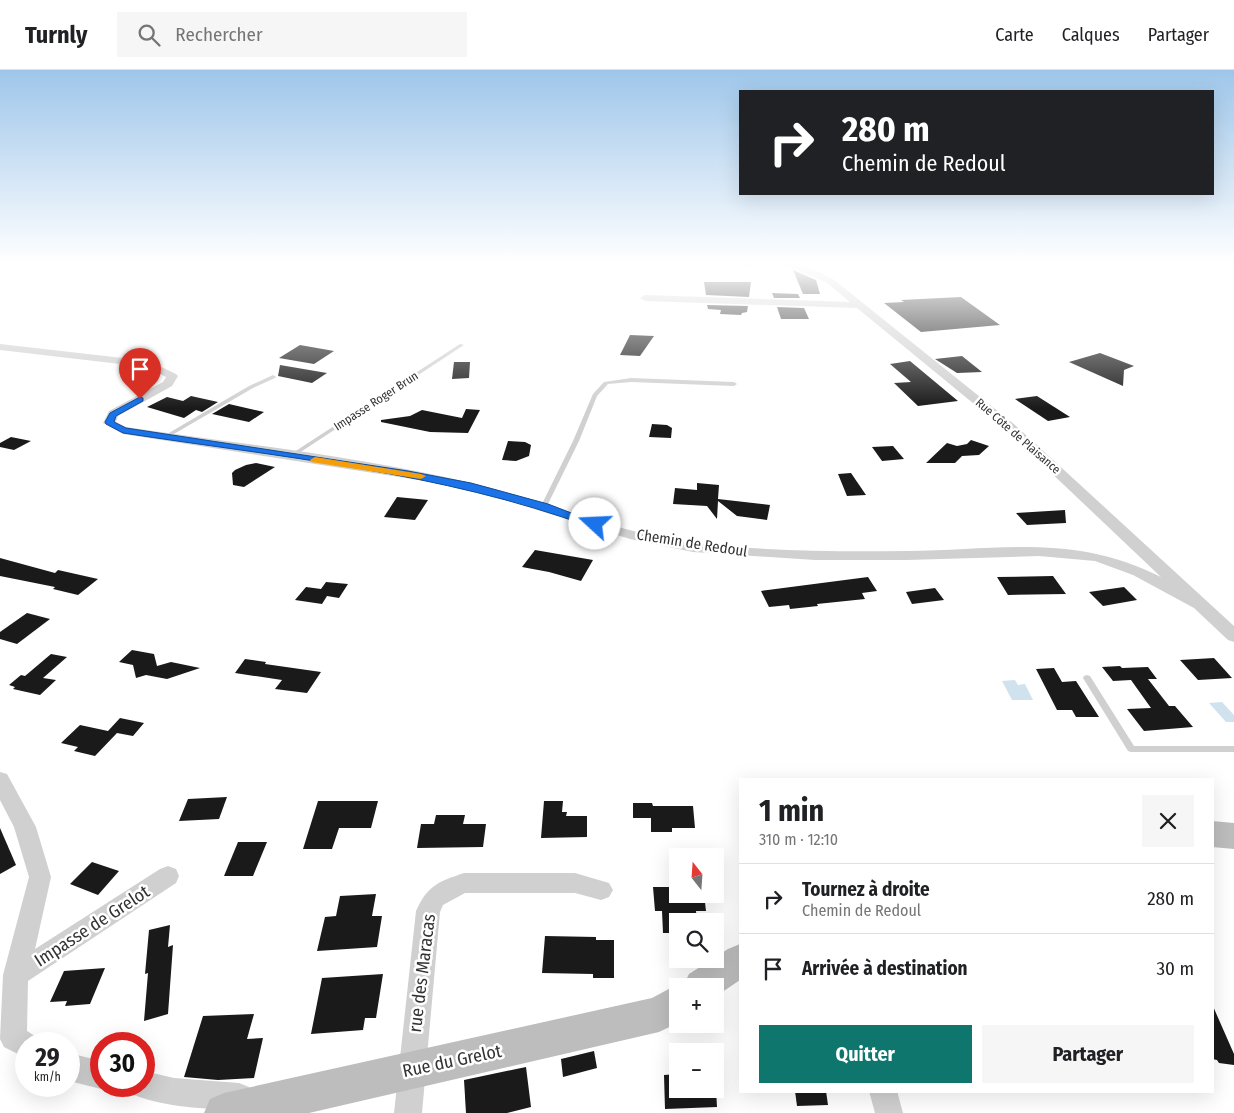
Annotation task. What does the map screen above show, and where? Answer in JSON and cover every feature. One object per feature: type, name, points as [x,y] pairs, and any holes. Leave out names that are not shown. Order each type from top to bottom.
[{"type":"street","name":"Rue Côte de Plaisance","points":[[867,311],[1011,428],[1234,636]]},
{"type":"street","name":"Chemin de Redoul","points":[[0,347],[149,364],[172,376],[168,384],[113,414],[109,422],[123,430],[444,481],[544,506],[612,530],[690,546],[766,554],[895,556],[1051,552],[1094,556],[1133,567],[1202,606]]},
{"type":"street","points":[[0,780],[25,827],[40,877],[16,975],[13,1038],[15,1039]]},
{"type":"street","points":[[1214,834],[1234,836]]},
{"type":"street","name":"Impasse de Grelot","points":[[16,975],[168,876]]},
{"type":"street","name":"rue des Maracas","points":[[411,1070],[428,911],[435,898],[446,890],[464,883],[575,883],[601,890]]},
{"type":"street","points":[[713,978],[739,961]]},
{"type":"street","name":"Rue du Grelot","points":[[224,1113],[658,1014],[669,1007]]},
{"type":"street","points":[[408,1113],[411,1070]]},
{"type":"street","points":[[155,1088],[174,1092],[278,1101]]},
{"type":"street","points":[[884,1093],[889,1113]]},
{"type":"lane","name":"Impasse Roger Brun","points":[[291,456],[462,345]]},
{"type":"lane","points":[[165,437],[251,387],[273,377]]},
{"type":"lane","points":[[544,506],[576,441],[595,395],[606,383],[631,380],[734,384]]},
{"type":"lane","points":[[1087,678],[1131,749],[1234,749]]},
{"type":"water","points":[[1015,680],[1018,685],[1025,684],[1033,700],[1012,700],[1002,681]]},
{"type":"water","points":[[1222,702],[1234,715],[1234,722],[1226,722],[1209,703]]},
{"type":"building","points":[[721,311],[747,311],[741,315],[720,314]]},
{"type":"building","points":[[778,311],[805,311],[809,319],[781,319]]},
{"type":"building","points":[[894,311],[980,311],[1000,325],[921,332]]},
{"type":"building","points":[[630,335],[654,336],[640,356],[620,355]]},
{"type":"building","points":[[300,345],[334,351],[314,364],[279,358]]},
{"type":"building","points":[[1100,353],[1134,366],[1124,370],[1123,386],[1069,362]]},
{"type":"building","points":[[962,356],[982,372],[957,373],[935,359]]},
{"type":"building","points":[[910,361],[958,401],[918,406],[894,383],[911,382],[890,364]]},
{"type":"building","points":[[454,362],[470,362],[469,378],[452,379]]},
{"type":"building","points":[[280,365],[327,373],[312,383],[278,376]]},
{"type":"building","points":[[191,396],[218,402],[202,412],[196,410],[184,418],[147,407],[167,397],[183,401]]},
{"type":"building","points":[[1037,396],[1070,417],[1048,421],[1015,399]]},
{"type":"building","points":[[229,404],[264,412],[249,422],[212,414]]},
{"type":"building","points":[[466,409],[480,410],[468,433],[430,432],[381,422],[381,420],[410,416],[422,410],[462,418]]},
{"type":"building","points":[[652,424],[667,425],[672,428],[671,438],[649,437]]},
{"type":"building","points":[[11,437],[31,441],[14,450],[0,447],[0,443]]},
{"type":"building","points":[[971,440],[989,446],[979,455],[962,456],[955,463],[926,463],[947,443],[957,446],[967,444]]},
{"type":"building","points":[[508,441],[525,442],[531,445],[529,456],[516,461],[502,460]]},
{"type":"building","points":[[893,446],[904,459],[882,461],[872,447]]},
{"type":"building","points":[[256,463],[275,467],[244,487],[233,485],[232,473],[235,470]]},
{"type":"building","points":[[851,473],[866,495],[847,496],[838,474]]},
{"type":"building","points":[[697,483],[719,485],[718,499],[770,505],[767,520],[737,516],[718,501],[717,519],[707,506],[673,504],[675,488],[697,490]]},
{"type":"building","points":[[397,497],[428,500],[415,520],[384,517]]},
{"type":"building","points":[[1065,510],[1066,523],[1027,525],[1016,513]]},
{"type":"building","points":[[535,550],[593,560],[581,581],[522,567]]},
{"type":"building","points":[[0,558],[55,573],[58,570],[98,579],[78,595],[53,589],[55,587],[0,576]]},
{"type":"building","points":[[1053,576],[1066,594],[1008,595],[997,577]]},
{"type":"building","points":[[868,577],[877,591],[862,593],[865,599],[817,604],[818,606],[790,609],[789,605],[769,607],[761,591]]},
{"type":"building","points":[[326,582],[348,584],[339,598],[327,596],[322,604],[295,600],[306,587],[321,589]]},
{"type":"building","points":[[1124,587],[1137,600],[1103,606],[1089,592]]},
{"type":"building","points":[[935,588],[944,600],[912,604],[906,592]]},
{"type":"building","points":[[27,613],[50,619],[17,644],[0,639],[0,632]]},
{"type":"building","points":[[132,650],[154,654],[157,666],[171,662],[200,668],[167,679],[146,675],[136,678],[133,665],[119,662]]},
{"type":"building","points":[[51,654],[67,657],[43,678],[56,680],[40,695],[13,689],[15,687],[9,685],[21,675],[25,676]]},
{"type":"building","points":[[1214,658],[1232,678],[1198,680],[1180,660]]},
{"type":"building","points":[[245,659],[266,662],[265,664],[321,672],[307,693],[275,689],[282,680],[235,673]]},
{"type":"building","points":[[1120,666],[1122,668],[1148,667],[1157,679],[1148,679],[1169,706],[1175,706],[1193,727],[1144,731],[1127,709],[1151,708],[1131,680],[1113,681],[1102,667]]},
{"type":"building","points":[[1054,668],[1062,682],[1076,681],[1099,717],[1076,717],[1072,710],[1057,710],[1036,669]]},
{"type":"building","points":[[120,718],[144,723],[133,736],[117,733],[95,756],[74,751],[78,747],[61,743],[80,725],[108,731]]},
{"type":"building","points":[[227,797],[219,819],[179,821],[188,799]]},
{"type":"building","points":[[318,801],[378,801],[371,828],[339,828],[332,849],[303,849]]},
{"type":"building","points":[[544,801],[563,801],[562,812],[567,812],[566,816],[587,816],[587,837],[541,838]]},
{"type":"building","points":[[633,803],[652,803],[653,806],[693,806],[695,828],[672,828],[672,832],[651,832],[651,818],[633,818]]},
{"type":"building","points":[[436,815],[465,815],[463,824],[486,824],[483,847],[417,848],[421,824],[434,824]]},
{"type":"building","points":[[0,828],[16,865],[0,874]]},
{"type":"building","points":[[238,842],[267,842],[253,876],[224,876]]},
{"type":"building","points":[[92,862],[119,871],[98,895],[70,884]]},
{"type":"building","points":[[653,887],[669,887],[669,903],[705,903],[706,911],[669,913],[669,933],[663,933],[662,911],[655,911]]},
{"type":"building","points":[[376,894],[372,916],[382,916],[377,947],[317,951],[325,917],[336,916],[340,896]]},
{"type":"building","points":[[170,925],[168,947],[173,945],[168,1014],[144,1021],[148,973],[145,974],[149,930]]},
{"type":"building","points":[[545,936],[596,937],[596,940],[614,940],[614,978],[593,978],[593,974],[542,973]]},
{"type":"building","points":[[105,968],[90,1004],[65,1006],[67,1001],[50,1002],[64,971]]},
{"type":"building","points":[[383,974],[376,1018],[365,1018],[363,1030],[311,1034],[322,978]]},
{"type":"building","points":[[1214,1009],[1234,1054],[1234,1065],[1219,1063],[1214,1059]]},
{"type":"building","points":[[254,1014],[247,1039],[263,1038],[254,1078],[218,1080],[184,1077],[203,1016]]},
{"type":"building","points":[[594,1051],[597,1068],[563,1077],[561,1059]]},
{"type":"building","points":[[526,1067],[531,1107],[507,1113],[466,1113],[464,1080]]},
{"type":"building","points":[[664,1075],[669,1075],[669,1098],[716,1098],[717,1107],[665,1109]]},
{"type":"building","points":[[795,1093],[826,1093],[828,1105],[797,1106]]},
{"type":"slow traffic","points":[[315,460],[421,476]]},
{"type":"route","points":[[140,399],[113,414],[109,422],[123,430],[408,474],[471,486],[544,506],[595,524]]}]
